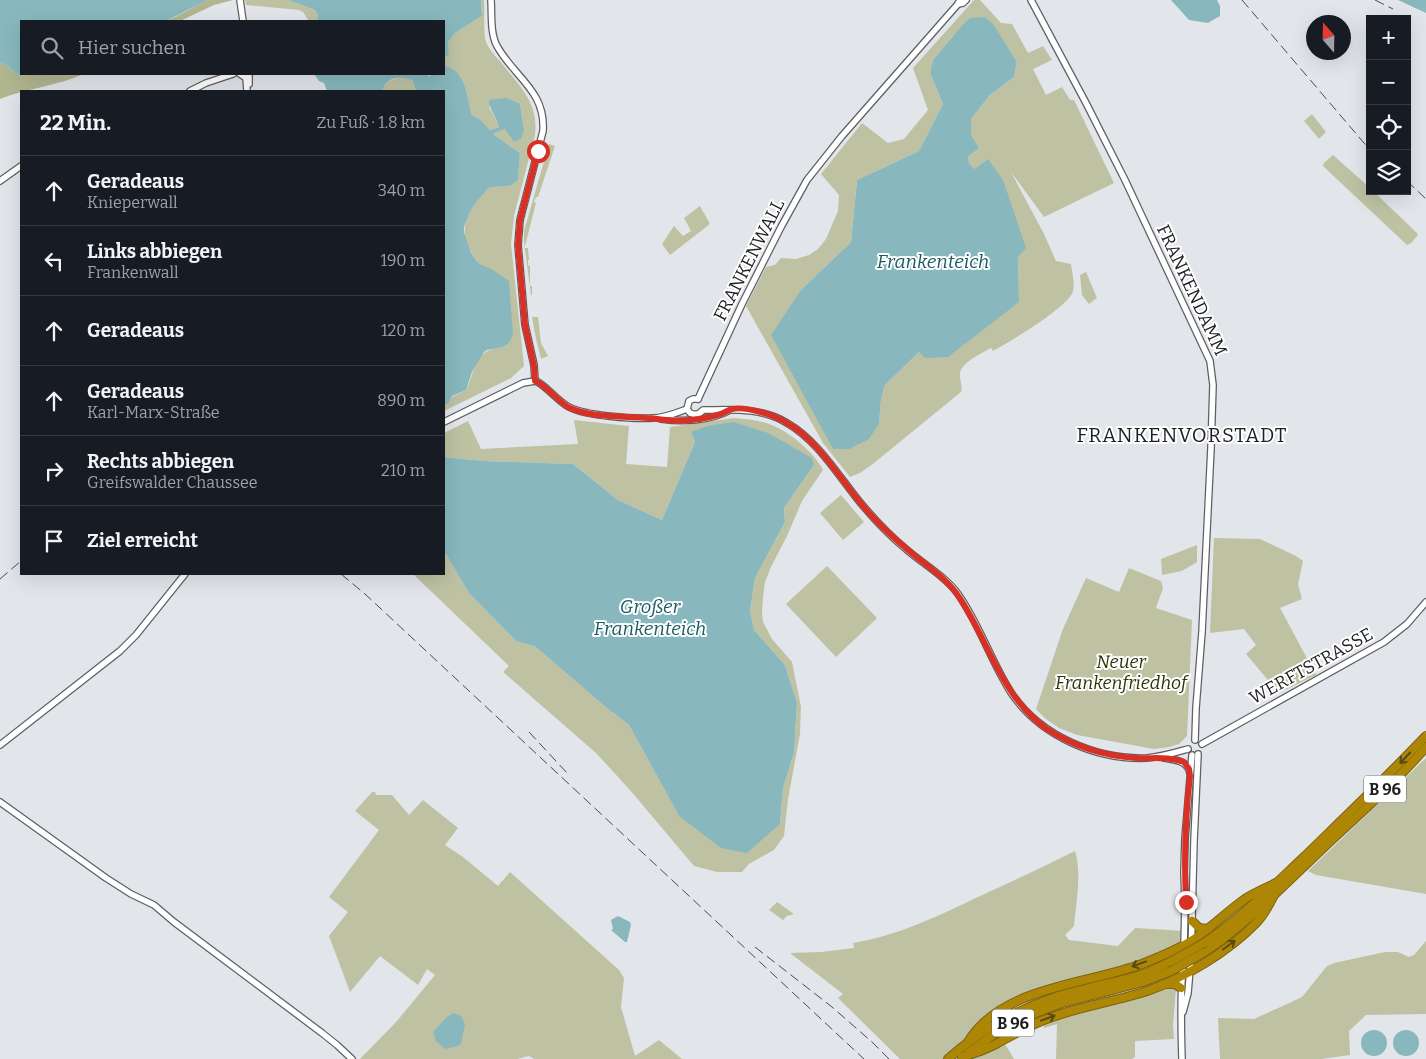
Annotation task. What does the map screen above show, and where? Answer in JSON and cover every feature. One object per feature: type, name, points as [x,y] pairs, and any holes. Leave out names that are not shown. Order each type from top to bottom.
[{"type":"highway","name":"B 96","points":[[961,1058],[1008,1026],[1068,998],[1141,974],[1172,961],[1204,943],[1227,927],[1276,883],[1384,781],[1426,736]]},
{"type":"highway","name":"B 96","points":[[948,1059],[968,1042],[1016,1013],[1044,1001],[1126,987],[1171,971],[1202,953],[1240,926],[1274,895],[1426,748]]},
{"type":"highway","points":[[968,1042],[980,1026],[999,1012],[1039,993],[1064,984],[1116,972],[1140,964],[1188,943],[1247,898],[1276,883]]},
{"type":"highway","points":[[961,1058],[985,1049],[1032,1024],[1071,1010],[1131,995],[1164,984],[1190,971],[1230,945],[1256,923],[1274,895]]},
{"type":"highway","points":[[1192,921],[1199,928],[1208,928]]},
{"type":"highway","points":[[1164,984],[1175,984],[1181,988]]},
{"type":"main road","points":[[240,0],[243,20]]},
{"type":"main road","points":[[445,422],[524,384],[535,381],[534,366],[525,325],[518,245],[520,220],[543,131],[543,120],[541,107],[536,96],[497,45],[493,31],[491,0]]},
{"type":"main road","name":"FRANKENWALL","points":[[535,381],[541,383],[560,402],[578,411],[654,418],[672,415],[687,409],[689,401],[698,399],[746,296],[781,227],[808,180],[836,142],[959,2],[963,3],[966,0]]},
{"type":"main road","name":"FRANKENDAMM","points":[[1031,0],[1090,110],[1210,361],[1213,374],[1202,632],[1195,740]]},
{"type":"main road","points":[[192,90],[230,75]]},
{"type":"main road","points":[[241,75],[246,79],[248,90]]},
{"type":"main road","points":[[248,90],[249,75]]},
{"type":"main road","points":[[201,90],[214,81]]},
{"type":"main road","points":[[0,181],[20,167]]},
{"type":"main road","points":[[698,399],[702,402],[703,410]]},
{"type":"main road","points":[[687,409],[693,414],[699,414],[703,410],[732,409],[755,411],[777,418],[798,430],[819,450],[874,519],[899,543],[956,591],[974,620],[1012,694],[1024,709],[1042,725],[1072,743],[1102,753],[1137,758],[1193,753],[1202,750],[1202,744],[1195,740],[1189,743],[1193,753],[1194,841],[1192,921],[1182,975],[1180,1001],[1182,1014],[1182,1059]]},
{"type":"main road","points":[[654,418],[694,420],[724,414],[732,409]]},
{"type":"main road","points":[[0,745],[120,651],[136,635],[184,575]]},
{"type":"main road","name":"WERFTSTRASSE","points":[[1202,744],[1384,642],[1398,632],[1425,605]]},
{"type":"main road","points":[[1182,1014],[1188,993],[1190,971],[1184,872],[1185,838],[1193,753]]},
{"type":"main road","points":[[1160,757],[1184,762],[1189,769],[1190,776]]},
{"type":"main road","points":[[0,802],[106,878],[131,894],[154,905],[337,1045],[352,1059]]},
{"type":"green space","points":[[208,0],[233,0],[214,5],[182,20],[168,20]]},
{"type":"green space","points":[[245,0],[288,0],[315,10],[318,20],[308,20],[303,12],[299,10],[246,5]]},
{"type":"green space","points":[[481,0],[484,0],[486,42],[526,95],[534,113],[535,135],[514,216],[511,244],[524,366],[511,378],[445,411],[445,405],[449,403],[452,397],[466,390],[478,360],[482,355],[493,349],[480,264],[467,244],[465,225],[473,206],[488,188],[503,186],[518,180],[520,153],[493,134],[505,129],[524,130],[520,104],[489,107],[499,127],[490,130],[481,120],[472,115],[465,87],[459,74],[454,69],[447,66],[445,67],[445,57],[449,55],[448,42],[455,33],[482,16]]},
{"type":"green space","points":[[974,0],[980,0],[1001,23],[1012,24],[1028,53],[1043,46],[1052,60],[1033,69],[1046,95],[1062,87],[1070,100],[1074,100],[1114,183],[1044,217],[1011,172],[1056,261],[1071,264],[1074,282],[1073,291],[1061,306],[1038,324],[993,351],[991,348],[978,355],[964,365],[960,373],[961,392],[874,463],[860,473],[850,477],[823,443],[746,306],[766,267],[775,265],[781,258],[796,259],[809,255],[818,249],[826,239],[838,211],[839,195],[821,174],[862,123],[888,143],[904,139],[928,110],[913,68]],"holes":[[[970,18],[1008,48],[1017,62],[1014,77],[990,95],[971,119],[968,156],[969,163],[975,169],[1018,257],[1019,302],[919,352],[885,385],[881,399],[879,424],[801,290],[851,242],[857,180],[919,151],[943,104],[930,73],[933,60],[963,24]]]},
{"type":"green space","points":[[0,62],[19,76],[81,75],[29,90],[20,90],[20,92],[0,99]]},
{"type":"green space","points":[[407,78],[413,81],[416,90],[383,90],[386,83]]},
{"type":"green space","points":[[1312,114],[1326,132],[1319,139],[1304,121]]},
{"type":"green space","points":[[549,144],[555,146],[538,197],[536,197],[534,202],[536,203],[525,246],[525,248],[528,248],[530,286],[532,286],[531,295],[524,242],[524,231]]},
{"type":"green space","points":[[1333,155],[1366,184],[1366,195],[1377,195],[1418,235],[1407,245],[1323,166]]},
{"type":"green space","points":[[700,206],[710,224],[670,255],[662,244],[674,226],[683,236],[691,231],[684,218]]},
{"type":"green space","points":[[1086,272],[1097,298],[1089,304],[1082,295],[1080,275]]},
{"type":"green space","points":[[532,317],[538,317],[541,343],[548,356],[541,359],[536,339]]},
{"type":"green space","points":[[734,418],[765,423],[777,427],[793,437],[814,456],[823,470],[802,501],[765,582],[763,622],[772,639],[792,662],[801,707],[800,734],[788,799],[784,836],[774,850],[749,864],[742,872],[717,872],[694,866],[596,753],[503,672],[509,666],[414,575],[445,575],[445,553],[469,593],[516,641],[536,647],[629,725],[679,816],[780,824],[783,788],[794,753],[797,703],[785,665],[754,630],[750,611],[755,578],[785,522],[784,508],[814,465],[691,432],[695,442],[662,520],[618,500],[573,464],[484,461],[445,457],[445,432],[468,421],[481,449],[578,444],[574,420],[629,426],[626,464],[667,467],[670,427]]},
{"type":"green space","points":[[841,495],[864,522],[843,540],[820,513]]},
{"type":"green space","points":[[1214,538],[1260,539],[1303,561],[1298,584],[1302,599],[1280,608],[1316,675],[1279,693],[1246,654],[1256,645],[1244,629],[1210,633]]},
{"type":"green space","points":[[1197,545],[1197,562],[1182,571],[1162,575],[1161,559]]},
{"type":"green space","points":[[827,566],[877,618],[836,657],[786,604]]},
{"type":"green space","name":"Neuer Frankenfriedhof","points":[[1129,568],[1161,581],[1163,588],[1156,608],[1192,620],[1187,736],[1179,744],[1169,747],[1154,749],[1077,735],[1059,728],[1036,709],[1063,629],[1086,578],[1119,592]]},
{"type":"green space","points":[[1426,758],[1426,894],[1316,875],[1308,871]]},
{"type":"green space","points":[[372,792],[375,792],[376,795],[392,795],[409,815],[423,800],[458,828],[441,850],[445,845],[463,857],[498,886],[510,872],[619,970],[624,978],[621,1007],[635,1056],[659,1040],[682,1059],[534,1059],[529,1056],[517,1059],[360,1059],[397,1021],[435,975],[427,969],[418,985],[380,956],[350,992],[329,936],[348,912],[329,897],[379,830],[355,811]]},
{"type":"green space","points":[[1075,851],[1078,869],[1078,889],[1074,926],[1065,935],[1069,940],[1118,946],[1135,928],[1185,931],[1184,945],[1163,955],[1076,981],[999,1011],[948,1059],[900,1059],[838,998],[843,994],[790,953],[854,948],[853,943],[885,936],[917,924]]},
{"type":"green space","points":[[777,902],[794,914],[787,916],[783,920],[769,910]]},
{"type":"green space","points":[[1426,941],[1426,1014],[1366,1015],[1349,1031],[1350,1055],[1321,1059],[1220,1059],[1218,1018],[1254,1019],[1302,997],[1327,966],[1385,952],[1398,952],[1409,957],[1414,955]]},
{"type":"green space","points":[[1164,987],[1175,987],[1176,989],[1173,1025],[1174,1039],[1135,1041],[1135,1057],[1132,1059],[1056,1059],[1057,1024],[1044,1028],[1043,1024]]},
{"type":"green space","points":[[1005,1044],[1014,1059],[973,1059],[988,1053]]},
{"type":"water","points":[[0,0],[208,0],[168,20],[20,20],[20,75],[0,62]]},
{"type":"water","points":[[288,0],[481,0],[482,16],[455,33],[448,42],[449,55],[445,57],[445,20],[318,20],[315,10]]},
{"type":"water","points":[[1171,0],[1217,0],[1220,6],[1220,16],[1208,23],[1189,20]]},
{"type":"water","points":[[1398,0],[1426,0],[1426,13]]},
{"type":"water","name":"Frankenteich","points":[[985,17],[993,24],[1017,62],[1014,77],[990,95],[971,119],[971,135],[979,148],[968,156],[969,163],[975,169],[988,159],[1003,180],[1026,248],[1018,257],[1019,302],[948,357],[925,358],[919,352],[885,385],[881,399],[879,424],[869,439],[849,449],[833,449],[771,335],[801,290],[851,242],[857,180],[919,151],[943,104],[930,73],[933,60],[970,18]]},
{"type":"water","points":[[447,66],[454,69],[459,74],[465,87],[472,115],[481,120],[490,130],[499,127],[489,100],[506,98],[520,104],[524,130],[521,139],[514,142],[505,129],[493,134],[520,153],[518,180],[511,185],[488,188],[474,205],[464,227],[471,253],[476,260],[509,281],[513,334],[508,344],[484,352],[472,372],[466,390],[452,396],[449,403],[445,405],[445,90],[416,90],[413,81],[395,78],[384,86],[383,90],[327,90],[324,83],[319,81],[315,75],[429,76],[445,75],[445,67]]},
{"type":"water","name":"Großer Frankenteich","points":[[734,422],[768,433],[812,458],[814,465],[784,508],[785,522],[755,578],[750,611],[754,630],[785,665],[797,703],[794,753],[783,788],[780,824],[747,853],[721,848],[679,816],[629,725],[536,647],[516,641],[469,593],[445,553],[445,457],[484,461],[573,464],[618,500],[662,520],[695,442],[691,432],[707,426]]},
{"type":"water","points":[[618,916],[630,922],[627,942],[611,930],[613,929],[611,920]]},
{"type":"water","points":[[454,1013],[461,1016],[465,1024],[461,1044],[445,1049],[436,1041],[433,1032],[448,1016]]},
{"type":"water","points":[[1374,1030],[1383,1034],[1387,1043],[1383,1052],[1374,1056],[1365,1052],[1361,1043],[1365,1034]]},
{"type":"water","points":[[1406,1030],[1415,1034],[1419,1043],[1415,1052],[1406,1056],[1397,1052],[1393,1043],[1397,1034]]},
{"type":"railway","points":[[1242,0],[1366,145]]},
{"type":"railway","points":[[1375,0],[1393,9]]},
{"type":"railway","points":[[1411,185],[1426,199]]},
{"type":"railway","points":[[0,579],[20,562]]},
{"type":"railway","points":[[342,575],[365,594],[864,1059]]},
{"type":"railway","points":[[529,732],[568,774]]},
{"type":"railway","points":[[755,947],[832,1007],[889,1059]]},
{"type":"district","name":"FRANKENVORSTADT","points":[[1182,435]]},
{"type":"route","points":[[538,151],[520,220],[518,245],[525,325],[534,366],[535,381],[541,383],[560,402],[584,413],[668,420],[694,420],[724,414],[732,409],[749,410],[777,418],[798,430],[819,450],[874,519],[899,543],[956,591],[974,620],[1012,694],[1036,720],[1072,743],[1102,753],[1137,758],[1160,757],[1184,762],[1189,769],[1190,776],[1185,838],[1184,872],[1186,902]]}]
